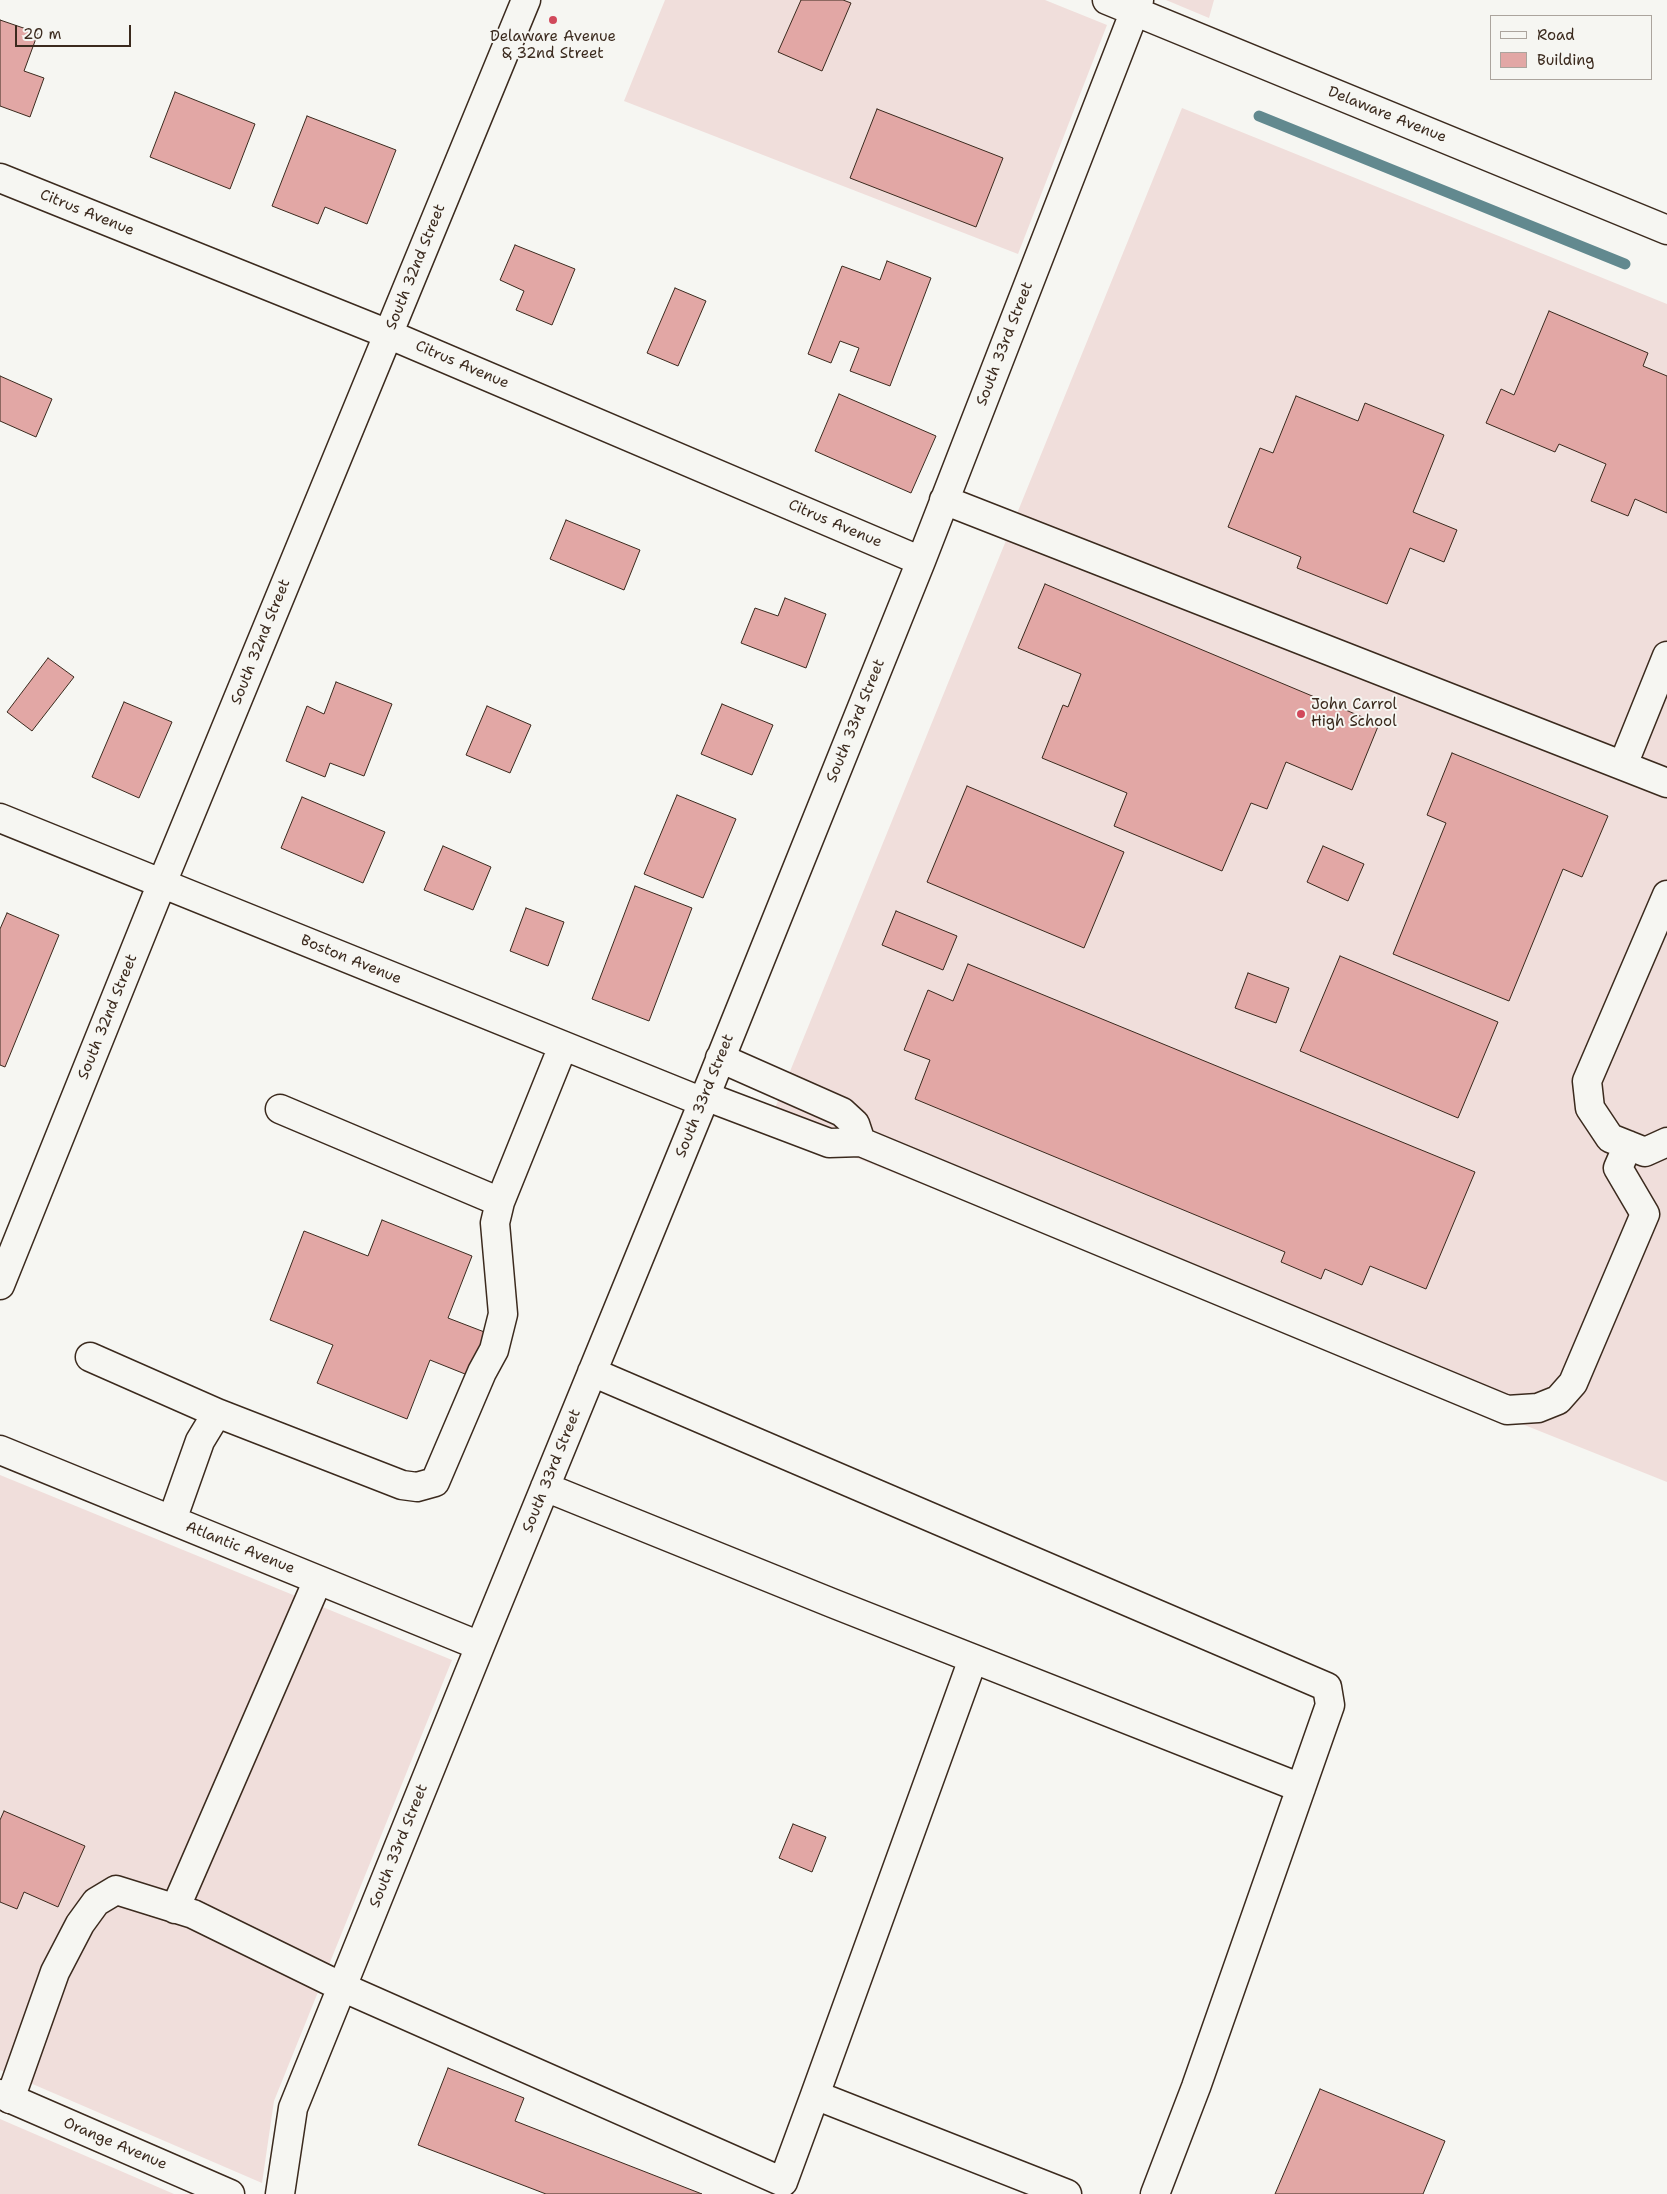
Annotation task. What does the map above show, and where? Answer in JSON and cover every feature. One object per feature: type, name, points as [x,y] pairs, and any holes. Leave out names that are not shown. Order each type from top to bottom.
[{"type":"street","name":"South 32nd Street","points":[[0,1285],[162,883],[526,0]]},
{"type":"street","name":"Delaware Avenue","points":[[1107,0],[1137,6],[1667,230]]},
{"type":"street","name":"South 33rd Street","points":[[280,2194],[293,2108],[704,1100],[921,561],[1137,6]]},
{"type":"street","name":"Citrus Avenue","points":[[0,178],[388,334],[921,561]]},
{"type":"street","points":[[944,500],[1667,783]]},
{"type":"street","points":[[1623,765],[1667,656]]},
{"type":"street","name":"Boston Avenue","points":[[0,818],[563,1046],[704,1100],[829,1143],[861,1142]]},
{"type":"street","points":[[1667,895],[1587,1081],[1590,1108],[1610,1138],[1645,1152],[1667,1142]]},
{"type":"street","points":[[90,1357],[217,1413],[402,1485],[418,1487],[435,1482],[482,1372],[494,1350],[502,1314],[495,1224],[500,1202],[563,1046]]},
{"type":"street","points":[[720,1058],[842,1112],[855,1124],[861,1142],[1507,1410],[1538,1408],[1558,1400],[1573,1383],[1644,1214],[1618,1168],[1628,1146]]},
{"type":"street","points":[[280,1109],[500,1202]]},
{"type":"street","points":[[592,1372],[1327,1687],[1330,1705],[1196,2087],[1155,2194]]},
{"type":"street","points":[[172,1520],[200,1441],[217,1413]]},
{"type":"street","name":"Atlantic Avenue","points":[[0,1450],[480,1646]]},
{"type":"street","points":[[545,1487],[1301,1788]]},
{"type":"street","points":[[175,1908],[318,1580]]},
{"type":"street","points":[[5,2096],[55,1972],[80,1924],[96,1902],[116,1890],[193,1914],[342,1986],[784,2182],[973,1659]]},
{"type":"street","points":[[815,2095],[1068,2194]]},
{"type":"street","name":"Orange Avenue","points":[[5,2096],[230,2194]]},
{"type":"shaded area","points":[[665,0],[1045,0],[1107,25],[1018,254],[624,101]]},
{"type":"shaded area","points":[[1166,0],[1214,0],[1209,18]]},
{"type":"shaded area","name":"John Carrol High School","points":[[1182,108],[1667,304],[1667,1482],[769,1123]]},
{"type":"shaded area","points":[[0,1475],[452,1660],[274,2101],[262,2183],[0,2070]]},
{"type":"shaded area","points":[[0,2119],[174,2194],[0,2194]]},
{"type":"building","points":[[801,0],[843,0],[851,3],[822,71],[778,52]]},
{"type":"building","points":[[0,20],[38,33],[24,71],[44,78],[30,117],[0,106]]},
{"type":"building","points":[[175,92],[255,124],[230,189],[150,157]]},
{"type":"building","points":[[877,109],[1003,158],[976,227],[850,178]]},
{"type":"building","points":[[307,116],[396,150],[367,224],[325,207],[318,224],[272,206]]},
{"type":"building","points":[[515,245],[575,269],[552,325],[516,310],[524,291],[500,280]]},
{"type":"building","points":[[887,261],[931,278],[890,386],[850,371],[859,348],[840,341],[831,363],[808,354],[842,266],[880,280]]},
{"type":"building","points":[[675,288],[706,301],[678,366],[647,353]]},
{"type":"building","points":[[1549,311],[1648,353],[1643,366],[1667,376],[1667,513],[1635,499],[1628,516],[1591,501],[1606,464],[1559,444],[1555,452],[1486,423],[1501,389],[1514,395]]},
{"type":"building","points":[[0,376],[52,399],[36,437],[0,421]]},
{"type":"building","points":[[839,394],[936,436],[911,493],[815,451]]},
{"type":"building","points":[[1296,396],[1358,421],[1365,403],[1444,435],[1413,512],[1457,530],[1444,562],[1410,548],[1387,604],[1297,568],[1301,557],[1228,527],[1260,448],[1273,453]]},
{"type":"building","points":[[566,520],[640,550],[624,590],[550,559]]},
{"type":"building","points":[[1045,584],[1379,724],[1352,790],[1286,762],[1267,809],[1251,803],[1222,871],[1114,826],[1127,793],[1042,758],[1063,705],[1068,707],[1081,674],[1018,648]]},
{"type":"building","points":[[785,598],[826,614],[806,668],[741,643],[755,608],[778,616]]},
{"type":"building","points":[[48,658],[74,677],[32,731],[7,712]]},
{"type":"building","points":[[336,682],[392,704],[364,776],[330,763],[325,777],[286,761],[307,706],[324,714]]},
{"type":"building","points":[[124,702],[172,722],[139,798],[92,777]]},
{"type":"building","points":[[722,704],[773,725],[752,775],[701,754]]},
{"type":"building","points":[[487,706],[531,725],[510,773],[466,755]]},
{"type":"building","points":[[1452,753],[1608,816],[1582,877],[1563,869],[1509,1001],[1393,954],[1446,823],[1427,815]]},
{"type":"building","points":[[967,786],[1124,852],[1084,948],[927,882]]},
{"type":"building","points":[[677,795],[736,819],[703,898],[644,874]]},
{"type":"building","points":[[302,797],[385,832],[363,883],[281,848]]},
{"type":"building","points":[[443,846],[491,867],[473,910],[424,890]]},
{"type":"building","points":[[1323,846],[1364,864],[1348,901],[1307,882]]},
{"type":"building","points":[[635,886],[692,908],[649,1021],[592,999]]},
{"type":"building","points":[[526,908],[564,922],[548,966],[510,951]]},
{"type":"building","points":[[896,911],[957,936],[943,970],[882,945]]},
{"type":"building","points":[[7,913],[59,935],[5,1067],[0,1065],[0,929]]},
{"type":"building","points":[[1340,956],[1498,1022],[1458,1118],[1300,1051]]},
{"type":"building","points":[[968,964],[1475,1172],[1426,1289],[1370,1266],[1362,1285],[1325,1269],[1321,1279],[1281,1262],[1285,1252],[915,1099],[930,1060],[904,1050],[928,990],[953,1001]]},
{"type":"building","points":[[1248,973],[1289,988],[1276,1023],[1235,1008]]},
{"type":"building","points":[[382,1220],[472,1256],[448,1318],[487,1333],[470,1376],[430,1360],[407,1419],[317,1383],[333,1345],[270,1320],[304,1231],[368,1256]]},
{"type":"building","points":[[4,1811],[85,1846],[58,1907],[24,1892],[17,1909],[0,1902],[0,1820]]},
{"type":"building","points":[[793,1824],[826,1837],[812,1872],[779,1858]]},
{"type":"building","points":[[448,2068],[524,2098],[515,2121],[702,2194],[546,2194],[418,2145]]},
{"type":"building","points":[[1320,2089],[1445,2141],[1423,2194],[1275,2194]]},
{"type":"waterway","points":[[1259,116],[1625,264]]},
{"type":"place","name":"Delaware Avenue & 32nd Street","points":[[553,20]]},
{"type":"place","name":"John Carrol High School","points":[[1301,714]]}]
